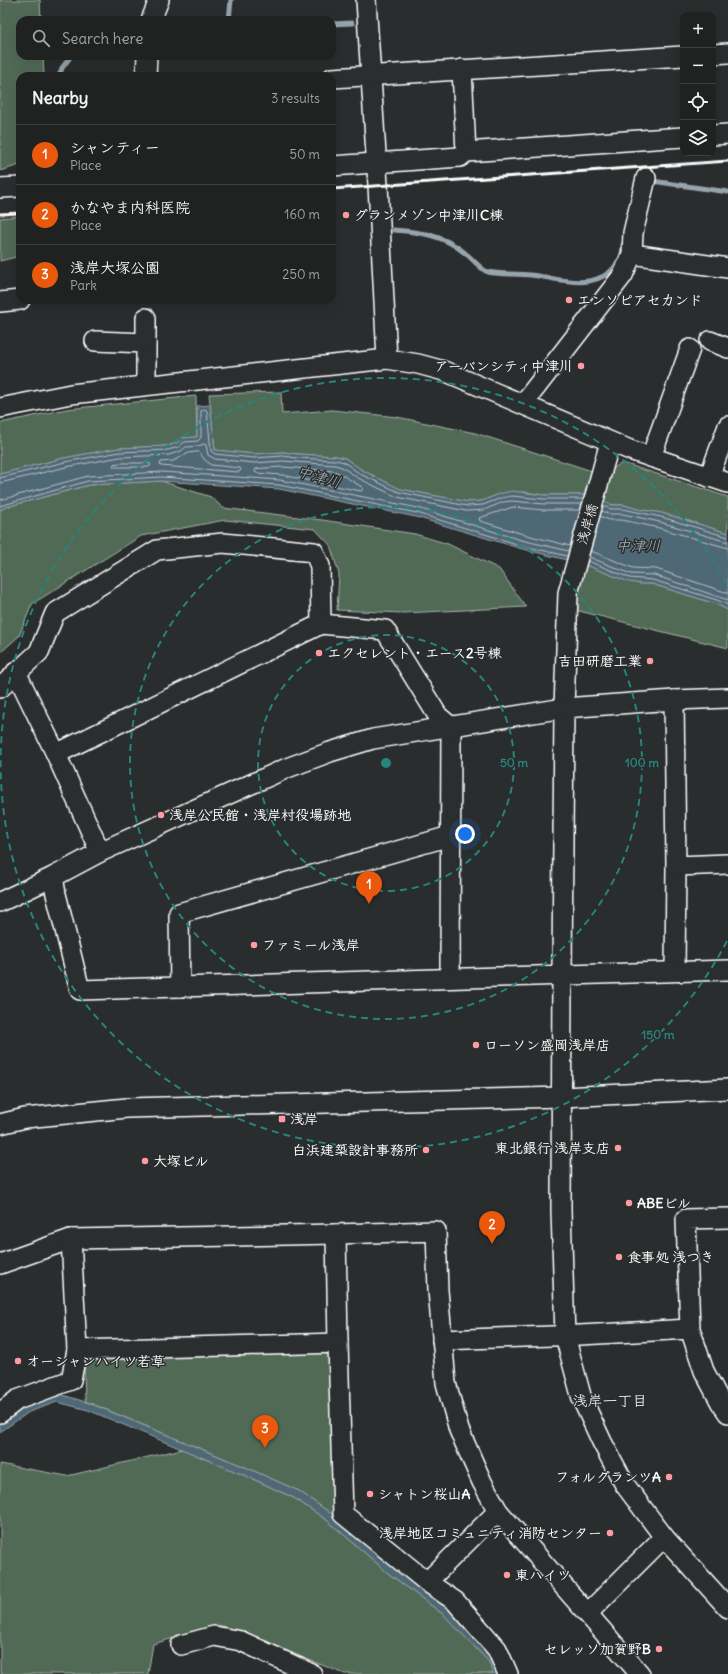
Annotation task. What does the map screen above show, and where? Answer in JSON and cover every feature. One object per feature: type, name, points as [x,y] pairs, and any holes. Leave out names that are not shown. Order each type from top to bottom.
[{"type":"street","points":[[153,16],[159,0]]},
{"type":"street","points":[[366,0],[388,359]]},
{"type":"street","points":[[716,54],[728,53]]},
{"type":"street","points":[[336,78],[371,74],[680,56]]},
{"type":"street","points":[[146,72],[147,60]]},
{"type":"street","points":[[462,69],[466,152]]},
{"type":"street","points":[[716,135],[728,134]]},
{"type":"street","points":[[336,166],[460,157],[466,152],[680,137]]},
{"type":"street","points":[[523,404],[622,275],[632,254],[633,233],[646,178]]},
{"type":"street","points":[[0,188],[16,187]]},
{"type":"street","points":[[632,254],[728,268]]},
{"type":"street","points":[[0,302],[16,300]]},
{"type":"street","points":[[146,318],[146,376]]},
{"type":"street","points":[[95,341],[146,343]]},
{"type":"street","points":[[710,341],[728,348]]},
{"type":"street","points":[[651,457],[690,349]]},
{"type":"street","points":[[0,408],[72,394],[388,359],[418,364],[444,371],[523,404],[608,450],[651,457],[728,483]]},
{"type":"street","points":[[709,477],[728,426]]},
{"type":"street","name":"浅岸橋","points":[[608,450],[568,593],[567,606],[564,708],[561,1210],[565,1336],[582,1399],[602,1442],[625,1485],[664,1537],[728,1608]]},
{"type":"street","points":[[0,688],[39,652],[55,613],[157,550],[223,543],[314,552],[320,566],[322,624]]},
{"type":"street","points":[[56,754],[322,624],[385,630],[438,716],[451,727]]},
{"type":"street","points":[[16,672],[56,754],[100,852]]},
{"type":"street","points":[[0,902],[53,877],[100,852],[286,768],[372,739],[564,708],[674,700],[728,698]]},
{"type":"street","points":[[674,700],[676,866],[675,971]]},
{"type":"street","points":[[450,978],[451,727]]},
{"type":"street","points":[[180,987],[179,913],[450,836]]},
{"type":"street","points":[[676,866],[728,864]]},
{"type":"street","points":[[53,877],[80,990],[728,970]]},
{"type":"street","points":[[0,1124],[25,1118],[127,1108],[562,1097],[728,1089]]},
{"type":"street","points":[[728,1218],[686,1219],[690,1329],[704,1371],[728,1413]]},
{"type":"street","points":[[0,1264],[71,1239],[436,1231],[438,1290],[446,1383],[459,1430],[482,1482],[498,1511],[640,1674]]},
{"type":"street","points":[[336,1234],[343,1514],[427,1582],[455,1601],[497,1649],[508,1674]]},
{"type":"street","points":[[0,1413],[17,1400],[71,1380],[77,1350],[71,1239]]},
{"type":"street","points":[[442,1340],[565,1336],[690,1329]]},
{"type":"street","points":[[77,1350],[338,1342]]},
{"type":"street","points":[[427,1582],[498,1511]]},
{"type":"street","points":[[588,1613],[664,1537]]},
{"type":"street","points":[[180,1645],[214,1636],[241,1642],[312,1674]]},
{"type":"green space","points":[[0,0],[40,0],[41,16],[16,16],[16,60],[43,60],[44,72],[16,72],[16,166],[0,171]]},
{"type":"green space","points":[[16,216],[16,257],[0,261],[0,218]]},
{"type":"green space","points":[[281,392],[282,414],[332,410],[397,417],[475,433],[595,472],[587,495],[544,495],[525,492],[499,494],[482,501],[468,502],[400,489],[362,470],[345,458],[336,456],[283,452],[254,454],[215,450],[209,394]]},
{"type":"green space","points":[[196,396],[197,437],[182,438],[177,443],[168,446],[119,448],[64,458],[0,474],[0,423],[67,409]]},
{"type":"green space","points":[[623,463],[728,497],[728,533],[662,513],[637,509],[624,505],[612,505],[600,500],[609,473]]},
{"type":"green space","points":[[161,481],[211,497],[223,508],[322,520],[415,534],[448,544],[499,569],[526,607],[403,613],[337,610],[339,574],[330,545],[315,529],[225,520],[141,536],[32,604],[19,636],[0,653],[0,510],[6,507],[89,485]]},
{"type":"green space","points":[[582,564],[625,580],[643,584],[652,584],[716,604],[728,610],[728,648],[575,610],[575,591]]},
{"type":"green space","points":[[321,1351],[329,1356],[333,1515],[299,1491],[85,1401],[84,1367],[94,1358]]},
{"type":"green space","points":[[182,1449],[294,1498],[328,1521],[388,1573],[444,1615],[489,1662],[493,1674],[345,1674],[219,1625],[153,1644],[148,1674],[0,1674],[0,1464],[67,1476]]},
{"type":"water","name":"中津川","points":[[210,405],[215,450],[254,454],[283,452],[336,456],[345,458],[362,470],[400,489],[468,502],[482,501],[499,494],[512,491],[544,495],[587,495],[612,505],[624,505],[637,509],[662,513],[728,533],[728,610],[716,604],[652,584],[629,582],[583,564],[519,548],[416,517],[279,489],[161,481],[89,485],[6,507],[0,510],[0,474],[64,458],[119,448],[168,446],[177,443],[182,438],[197,437],[197,406]]},
{"type":"water","points":[[56,1393],[89,1403],[245,1467],[299,1491],[333,1515],[392,1566],[451,1610],[495,1657],[501,1674],[493,1674],[489,1662],[444,1615],[388,1573],[328,1521],[294,1498],[251,1478],[88,1410],[57,1402],[29,1412],[0,1432],[0,1423],[24,1407]]},
{"type":"waterway","points":[[229,16],[231,0]]},
{"type":"waterway","points":[[336,24],[352,23]]},
{"type":"waterway","points":[[60,72],[68,60]]},
{"type":"waterway","points":[[652,181],[728,192]]},
{"type":"waterway","points":[[394,230],[422,233],[449,242],[488,272],[531,275],[582,282],[601,277],[610,272],[620,260],[623,245]]},
{"type":"railway","points":[[336,189],[728,161]]},
{"type":"railway","points":[[0,214],[16,213]]},
{"type":"place","name":"グランメゾン中津川C棟","points":[[346,215]]},
{"type":"place","name":"エンソピアセカンド","points":[[569,300]]},
{"type":"place","name":"アーバンシティ中津川","points":[[581,366]]},
{"type":"place","name":"エクセレント・エース2号棟","points":[[319,653]]},
{"type":"place","name":"吉田研磨工業","points":[[650,661]]},
{"type":"place","name":"浅岸公民館・浅岸村役場跡地","points":[[161,815]]},
{"type":"place","name":"シャンティー","points":[[369,904]]},
{"type":"place","name":"ファミール浅岸","points":[[254,945]]},
{"type":"place","name":"ローソン盛岡浅岸店","points":[[476,1045]]},
{"type":"place","name":"浅岸","points":[[282,1119]]},
{"type":"place","name":"東北銀行 浅岸支店","points":[[618,1148]]},
{"type":"place","name":"白浜建築設計事務所","points":[[426,1150]]},
{"type":"place","name":"大塚ビル","points":[[145,1161]]},
{"type":"place","name":"ABEビル","points":[[629,1203]]},
{"type":"place","name":"かなやま内科医院","points":[[492,1244]]},
{"type":"place","name":"食事処 浅つき","points":[[619,1257]]},
{"type":"place","name":"オーシャンハイツ若草","points":[[18,1361]]},
{"type":"place","name":"浅岸大塚公園","points":[[265,1448]]},
{"type":"place","name":"フォルグランツA","points":[[669,1477]]},
{"type":"place","name":"シャトン桜山A","points":[[370,1494]]},
{"type":"place","name":"浅岸地区コミュニティ消防センター","points":[[610,1533]]},
{"type":"place","name":"東ハイツ","points":[[507,1575]]},
{"type":"place","name":"セレッソ加賀野B","points":[[659,1649]]},
{"type":"district","name":"浅岸一丁目","points":[[610,1401]]}]
